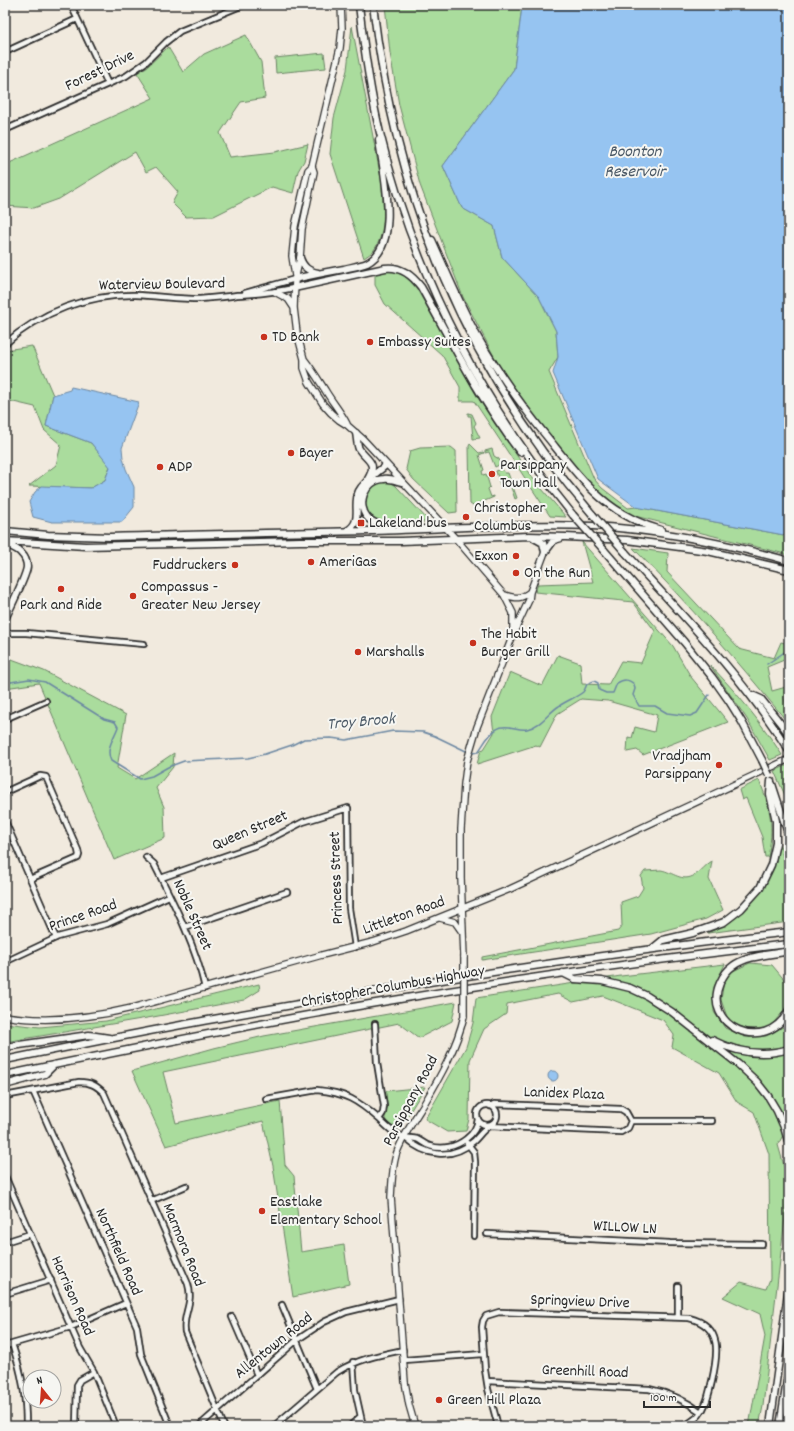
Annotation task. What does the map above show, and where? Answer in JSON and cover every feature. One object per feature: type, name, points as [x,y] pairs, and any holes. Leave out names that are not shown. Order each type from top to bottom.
[{"type":"highway","points":[[295,279],[368,262],[378,253],[385,239],[387,222],[386,196],[359,5]]},
{"type":"highway","points":[[373,5],[378,47],[387,99],[401,157],[416,208],[445,282],[490,371],[510,405],[543,454],[593,516],[727,666],[750,694],[789,751]]},
{"type":"highway","points":[[372,95],[382,141],[403,212],[424,269],[449,324],[478,378],[506,424],[540,473],[573,515]]},
{"type":"highway","points":[[416,208],[462,306],[493,363],[521,405],[583,481],[600,498],[621,514],[657,529],[789,561]]},
{"type":"highway","points":[[300,258],[306,269],[312,272],[321,273]]},
{"type":"highway","points":[[294,288],[385,268],[398,269],[411,276],[421,287],[458,355],[510,438],[573,515],[684,642],[729,701],[762,760],[770,778],[789,836]]},
{"type":"highway","points":[[347,531],[356,522],[357,498],[370,474],[372,465],[358,448],[356,433]]},
{"type":"highway","points":[[363,486],[386,465]]},
{"type":"highway","points":[[402,482],[385,479],[374,483],[367,488],[364,493],[362,505],[366,516],[376,523],[406,529]]},
{"type":"highway","points":[[5,531],[55,536],[110,537],[502,526],[593,526],[644,530],[691,538]]},
{"type":"highway","points":[[529,536],[538,539],[543,543],[545,552]]},
{"type":"highway","points":[[5,543],[85,546],[457,540],[529,536],[566,537],[627,540],[680,547],[715,553],[789,570]]},
{"type":"highway","points":[[545,552],[554,540],[566,537]]},
{"type":"highway","points":[[5,543],[21,553],[27,566],[25,574],[5,619]]},
{"type":"highway","points":[[750,694],[761,699],[789,734]]},
{"type":"highway","points":[[652,949],[663,940],[699,932],[724,922],[741,909],[760,888],[771,865],[776,843],[776,821],[770,794],[770,778]]},
{"type":"highway","name":"Christopher Columbus Highway","points":[[5,1060],[224,1017],[494,971],[789,932]]},
{"type":"highway","name":"Christopher Columbus Highway","points":[[5,1075],[323,1012],[459,989],[562,973],[789,944]]},
{"type":"highway","points":[[789,951],[750,959],[732,966],[718,985],[717,998],[720,1011],[727,1022],[738,1030],[750,1034],[758,1034],[771,1029],[781,1022],[789,1010]]},
{"type":"highway","points":[[562,973],[576,979],[612,983],[638,992],[664,1006],[738,1064],[757,1082],[777,1111],[789,1144]]},
{"type":"highway","points":[[694,1029],[723,1046],[746,1053],[766,1053],[789,1049]]},
{"type":"highway","points":[[5,1047],[89,1035],[115,1038]]},
{"type":"highway","points":[[5,1085],[45,1074],[54,1065]]},
{"type":"highway","points":[[770,1426],[789,1285]]},
{"type":"highway","points":[[780,1426],[789,1368]]},
{"type":"main road","points":[[295,279],[292,256],[295,226],[308,170],[312,166],[340,48],[342,28],[341,5]]},
{"type":"main road","points":[[312,166],[314,172],[302,229],[300,258],[294,288],[294,308],[297,333],[304,359],[304,368],[309,382],[323,404],[339,420],[347,424],[356,433],[457,540],[504,595],[513,613],[513,635]]},
{"type":"main road","points":[[275,292],[288,299],[294,308]]},
{"type":"main road","points":[[304,359],[312,368],[347,424]]},
{"type":"main road","name":"Parsippany Road","points":[[415,1426],[406,1388],[391,1197],[393,1168],[404,1137],[452,1052],[464,1016],[461,829],[464,784],[468,756],[477,727],[513,635],[529,600],[530,592],[545,552]]},
{"type":"main road","points":[[504,595],[521,598],[530,592]]},
{"type":"main road","name":"Littleton Road","points":[[5,1016],[46,1019],[100,1015],[132,1008],[386,938],[440,918],[512,888],[789,760]]},
{"type":"main road","points":[[440,918],[455,922],[463,933]]},
{"type":"street","points":[[71,5],[108,84]]},
{"type":"street","name":"Forest Drive","points":[[5,130],[136,70],[155,55],[169,39],[180,32],[243,5]]},
{"type":"street","points":[[5,52],[77,19]]},
{"type":"street","name":"Waterview Boulevard","points":[[237,295],[295,279]]},
{"type":"street","name":"Waterview Boulevard","points":[[5,344],[28,326],[40,319],[63,308],[90,300],[124,295],[193,298],[275,292],[294,288]]},
{"type":"street","points":[[5,632],[144,644]]},
{"type":"street","points":[[5,719],[46,701]]},
{"type":"street","points":[[5,792],[40,776],[46,777],[78,850],[78,858],[30,879]]},
{"type":"street","name":"Queen Street","points":[[161,878],[262,843],[303,822],[348,808]]},
{"type":"street","name":"Princess Street","points":[[348,808],[349,908],[355,947]]},
{"type":"street","points":[[5,821],[56,938]]},
{"type":"street","name":"Noble Street","points":[[146,858],[154,864],[161,878],[196,955],[206,988]]},
{"type":"street","points":[[184,928],[287,892]]},
{"type":"street","name":"Prince Road","points":[[5,962],[56,938],[107,924],[169,896]]},
{"type":"street","points":[[375,1024],[378,1063],[384,1106],[383,1113],[379,1119]]},
{"type":"street","name":"Marmora Road","points":[[33,1091],[79,1082],[91,1083],[97,1086],[104,1093],[188,1284],[190,1290],[190,1300],[185,1319],[185,1332],[224,1426]]},
{"type":"street","points":[[266,1099],[316,1090],[341,1094],[352,1098],[361,1104],[393,1131],[404,1137],[413,1145],[434,1154],[452,1153],[469,1145],[496,1121],[497,1116],[494,1108],[484,1106],[480,1109],[478,1114],[475,1131],[464,1141],[453,1146],[440,1148],[431,1146],[417,1139],[404,1137]]},
{"type":"street","points":[[5,1096],[33,1091]]},
{"type":"street","name":"Northfield Road","points":[[33,1091],[137,1327],[140,1354],[170,1426]]},
{"type":"street","name":"Lanidex Plaza","points":[[490,1106],[494,1104],[621,1109],[626,1112],[630,1121]]},
{"type":"street","points":[[478,1119],[481,1123],[489,1126],[621,1132],[628,1128],[630,1121],[712,1120]]},
{"type":"street","points":[[464,1141],[474,1152],[474,1236]]},
{"type":"street","name":"Harrison Road","points":[[5,1176],[80,1348],[94,1372],[116,1426]]},
{"type":"street","points":[[151,1201],[186,1186]]},
{"type":"street","points":[[5,1190],[10,1188]]},
{"type":"street","points":[[5,1242],[30,1234]]},
{"type":"street","name":"WILLOW LN","points":[[488,1234],[670,1243],[762,1244]]},
{"type":"street","points":[[5,1294],[51,1280]]},
{"type":"street","points":[[678,1286],[678,1317]]},
{"type":"street","name":"Allentown Road","points":[[199,1426],[296,1340],[324,1322],[346,1312],[399,1299]]},
{"type":"street","points":[[5,1346],[71,1327],[126,1303]]},
{"type":"street","points":[[282,1304],[317,1389]]},
{"type":"street","name":"Springview Drive","points":[[483,1354],[482,1326],[484,1319],[490,1314],[499,1312],[689,1318],[706,1326],[715,1340],[717,1352],[708,1398],[701,1412]]},
{"type":"street","points":[[232,1316],[257,1375]]},
{"type":"street","points":[[12,1344],[20,1367],[25,1391],[26,1426]]},
{"type":"street","points":[[274,1426],[337,1372],[353,1362],[403,1350]]},
{"type":"street","points":[[404,1360],[483,1354],[487,1381],[498,1426]]},
{"type":"street","points":[[353,1362],[355,1390],[363,1426]]},
{"type":"street","points":[[76,1426],[77,1385],[80,1380],[94,1372]]},
{"type":"street","name":"Greenhill Road","points":[[487,1381],[649,1389],[677,1397],[691,1404],[701,1412]]},
{"type":"street","points":[[684,1426],[696,1418],[701,1412]]},
{"type":"street","points":[[350,1426],[360,1417]]},
{"type":"green space","points":[[385,5],[523,5],[514,69],[443,166],[462,208],[494,226],[502,257],[539,297],[556,331],[558,357],[549,372],[594,479],[602,488],[628,508],[636,507],[789,536],[789,555],[631,515],[596,492],[521,400],[496,360],[463,297],[420,185],[399,105],[390,53]]},
{"type":"green space","points":[[352,26],[381,179],[384,216],[378,242],[373,251],[364,258],[330,154],[334,118],[347,70]]},
{"type":"green space","points":[[246,35],[261,62],[265,98],[241,102],[220,133],[230,157],[275,152],[308,144],[304,161],[298,171],[293,193],[272,187],[214,216],[186,217],[172,203],[178,192],[156,167],[146,172],[135,152],[59,199],[34,208],[5,206],[5,165],[153,98],[137,73],[148,66],[168,47],[183,72],[204,54]]},
{"type":"green space","points":[[324,53],[326,68],[276,73],[275,58]]},
{"type":"green space","points":[[387,270],[404,276],[417,289],[478,398],[530,475],[566,517],[550,516],[474,401],[460,401],[460,387],[442,355],[385,304],[375,285],[375,274]]},
{"type":"green space","points":[[32,346],[53,395],[46,426],[91,443],[110,466],[105,480],[91,488],[29,486],[56,465],[61,445],[44,430],[35,407],[5,400],[5,350]]},
{"type":"green space","points":[[468,413],[472,414],[476,423],[474,426],[480,438],[473,439],[471,416],[468,416]]},
{"type":"green space","points":[[470,444],[479,453],[484,453],[479,455],[484,470],[482,471],[483,475],[486,474],[490,487],[488,489],[491,497],[494,496],[473,506],[470,504]]},
{"type":"green space","points":[[451,447],[456,451],[457,512],[449,513],[413,479],[406,469],[410,451],[420,448]]},
{"type":"green space","points":[[492,449],[494,456],[499,459],[501,464],[495,467],[489,452],[485,453],[485,451]]},
{"type":"green space","points":[[502,469],[505,473],[508,473],[517,498],[515,499],[509,482],[500,485],[496,471]]},
{"type":"green space","points":[[382,481],[391,482],[396,486],[427,519],[425,522],[385,523],[370,517],[365,507],[366,494],[369,489]]},
{"type":"green space","points":[[582,542],[673,646],[691,677],[728,722],[643,755],[637,750],[627,752],[628,737],[632,738],[635,727],[654,732],[657,715],[608,701],[581,699],[557,714],[540,747],[536,745],[477,764],[481,750],[484,749],[494,733],[492,717],[510,672],[542,686],[558,655],[580,663],[582,684],[608,685],[621,661],[641,663],[655,631],[633,602],[535,592],[538,584],[593,582]]},
{"type":"green space","points":[[633,548],[668,553],[667,572],[739,649],[774,658],[781,642],[789,644],[789,658],[767,667],[772,691],[786,687],[784,698],[789,724],[713,634]]},
{"type":"green space","points":[[5,635],[9,658],[44,671],[126,715],[117,768],[135,779],[174,753],[173,767],[156,788],[164,807],[165,838],[114,860],[39,683],[5,688]]},
{"type":"green space","points":[[710,665],[748,708],[782,755],[770,760],[747,719]]},
{"type":"green space","points":[[788,765],[789,766],[789,804],[774,771]]},
{"type":"green space","points":[[759,780],[769,809],[771,836],[768,857],[765,857],[762,837],[746,798],[742,800],[739,790]]},
{"type":"green space","points":[[778,838],[787,870],[789,885],[789,922],[708,933],[730,922],[738,916],[753,901],[765,885],[774,866],[777,855]]},
{"type":"green space","points":[[712,861],[709,879],[723,910],[706,919],[651,934],[482,960],[482,957],[618,931],[622,926],[621,902],[638,896],[643,888],[641,876],[645,871],[661,870],[686,878],[700,872]]},
{"type":"green space","points":[[750,963],[772,965],[787,983],[788,1006],[769,1028],[748,1029],[729,1022],[721,1000],[724,980],[731,972]]},
{"type":"green space","points":[[725,964],[714,987],[714,1012],[725,1028],[745,1037],[766,1036],[783,1027],[789,1021],[789,1123],[778,1145],[789,1183],[763,1406],[759,1426],[749,1426],[765,1336],[760,1314],[723,1297],[741,1282],[766,1289],[770,1279],[769,1154],[754,1112],[737,1102],[719,1073],[672,1047],[674,1035],[663,1020],[603,996],[573,1002],[558,994],[507,1004],[506,1014],[484,1029],[470,1060],[469,1119],[466,1131],[447,1132],[425,1119],[466,1047],[473,1023],[476,998],[621,976]]},
{"type":"green space","points":[[259,984],[260,990],[244,1000],[5,1042],[5,1023],[40,1027],[106,1021]]},
{"type":"green space","points":[[456,1002],[452,1021],[419,1038],[399,1023],[163,1072],[176,1123],[280,1101],[285,1165],[294,1176],[301,1252],[344,1245],[349,1284],[293,1297],[273,1166],[263,1121],[166,1146],[132,1071],[214,1048],[264,1036]]},
{"type":"green space","points":[[425,1087],[403,1123],[398,1126],[389,1124],[385,1119],[386,1091]]},
{"type":"water","name":"Boonton Reservoir","points":[[523,5],[789,5],[789,536],[636,507],[598,479],[553,373],[558,357],[556,331],[539,297],[502,257],[494,226],[462,208],[443,166],[514,69]]},
{"type":"water","points":[[71,387],[139,402],[122,448],[126,469],[134,487],[134,507],[122,522],[52,522],[33,517],[29,502],[35,492],[42,486],[91,488],[105,480],[110,467],[91,443],[46,426],[53,395],[70,390]]},
{"type":"water","points":[[553,1071],[558,1076],[553,1081],[548,1076]]},
{"type":"waterway","name":"Troy Brook","points":[[767,664],[789,649]]},
{"type":"waterway","name":"Troy Brook","points":[[5,683],[29,679],[45,682],[104,719],[115,722],[118,727],[112,739],[109,757],[111,761],[140,779],[152,776],[168,767],[184,761],[248,758],[292,745],[304,739],[331,738],[346,740],[393,731],[423,732],[435,736],[468,752]]},
{"type":"waterway","name":"Troy Brook","points":[[472,753],[478,752],[486,739],[501,727],[527,729],[536,725],[559,706],[578,696],[583,692],[587,684],[594,681],[598,683],[599,690],[606,693],[613,693],[617,683],[628,680],[634,684],[635,689],[633,695],[639,706],[655,706],[667,713],[690,716],[697,713],[709,695]]},
{"type":"place","name":"TD Bank","points":[[264,337]]},
{"type":"place","name":"Embassy Suites","points":[[370,342]]},
{"type":"place","name":"Bayer","points":[[291,453]]},
{"type":"place","name":"ADP","points":[[160,467]]},
{"type":"place","name":"Parsippany Town Hall","points":[[492,474]]},
{"type":"place","name":"Christopher Columbus","points":[[466,517]]},
{"type":"place","name":"Lakeland bus","points":[[361,523]]},
{"type":"place","name":"Exxon","points":[[516,556]]},
{"type":"place","name":"AmeriGas","points":[[311,562]]},
{"type":"place","name":"Fuddruckers","points":[[235,565]]},
{"type":"place","name":"On the Run","points":[[516,573]]},
{"type":"place","name":"Park and Ride","points":[[61,589]]},
{"type":"place","name":"Compassus - Greater New Jersey","points":[[133,596]]},
{"type":"place","name":"The Habit Burger Grill","points":[[473,643]]},
{"type":"place","name":"Marshalls","points":[[358,652]]},
{"type":"place","name":"Vradjham Parsippany","points":[[719,765]]},
{"type":"place","name":"Eastlake Elementary School","points":[[262,1211]]},
{"type":"place","name":"Green Hill Plaza","points":[[439,1400]]}]
